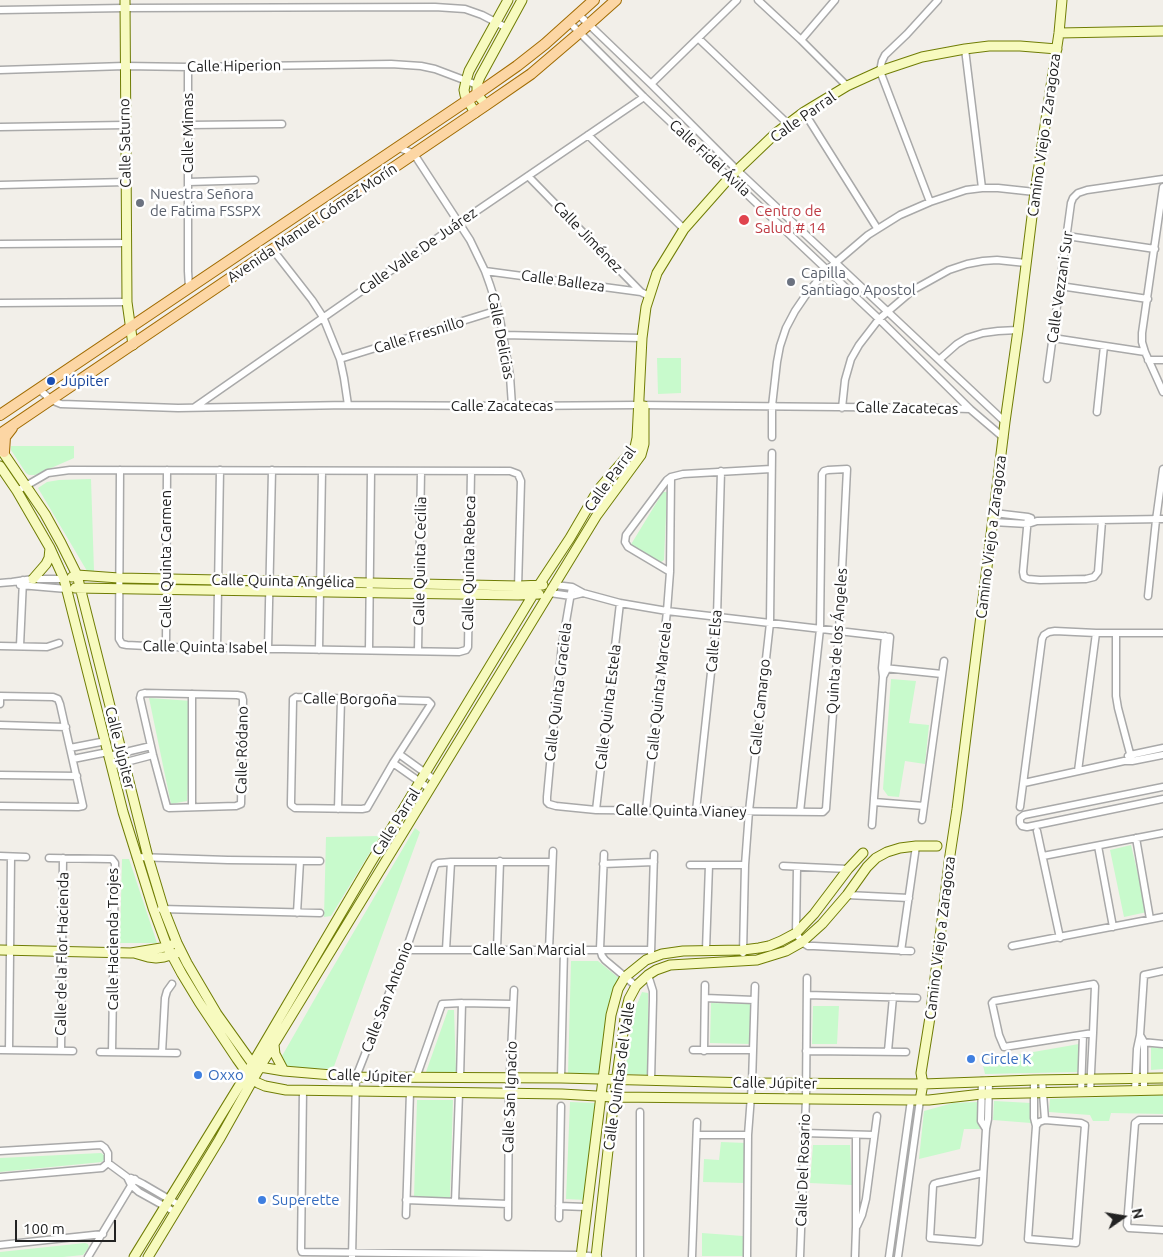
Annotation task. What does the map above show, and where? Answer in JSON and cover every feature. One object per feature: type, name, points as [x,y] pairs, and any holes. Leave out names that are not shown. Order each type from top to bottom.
[{"type":"main road","name":"Avenida Manuel Gómez Morín","points":[[0,415],[468,100],[480,89],[538,49],[594,0]]},
{"type":"main road","name":"Avenida Manuel Gómez Morín","points":[[0,434],[531,74],[616,0]]},
{"type":"main road","points":[[2,450],[6,437],[14,424]]},
{"type":"street","points":[[475,113],[464,90],[466,80],[469,71],[508,0]]},
{"type":"street","points":[[486,105],[480,89],[480,77],[522,0]]},
{"type":"street","points":[[651,84],[737,0]]},
{"type":"street","points":[[758,0],[847,86]]},
{"type":"street","points":[[801,40],[836,0]]},
{"type":"street","points":[[930,202],[880,71],[882,61],[886,56],[938,0]]},
{"type":"street","name":"Camino Viejo a Zaragoza","points":[[889,1257],[932,1011],[993,518],[1035,192],[1059,34],[1062,0]]},
{"type":"street","points":[[0,10],[125,4],[435,7],[465,10],[482,15],[507,28]]},
{"type":"street","name":"Calle Saturno","points":[[125,4],[126,302],[133,345]]},
{"type":"street","name":"Calle Fidel Ávila","points":[[578,14],[737,170],[1006,422]]},
{"type":"street","name":"Calle Fidel Ávila","points":[[569,22],[644,97],[879,319],[970,409],[1004,438]]},
{"type":"street","points":[[1059,34],[1163,31]]},
{"type":"street","points":[[698,38],[788,124]]},
{"type":"street","name":"Calle Parral","points":[[256,1065],[274,1045],[597,515],[643,452],[641,386],[645,294],[684,229],[730,177],[776,133],[804,112],[847,86],[880,71],[922,57],[965,49],[989,46],[1020,46],[1057,49]]},
{"type":"street","points":[[965,49],[982,188]]},
{"type":"street","name":"Calle Hiperion","points":[[0,70],[124,66],[391,64],[435,69],[466,80],[480,89]]},
{"type":"street","name":"Calle Mimas","points":[[188,67],[189,288]]},
{"type":"street","name":"Calle Valle De Juárez","points":[[194,408],[459,223],[644,97]]},
{"type":"street","points":[[804,112],[877,228]]},
{"type":"street","points":[[188,125],[282,124]]},
{"type":"street","points":[[0,127],[125,126]]},
{"type":"street","points":[[588,135],[684,229]]},
{"type":"street","points":[[398,146],[414,154]]},
{"type":"street","name":"Calle Delicias","points":[[414,154],[470,240],[490,285],[503,335],[510,376],[512,406]]},
{"type":"street","name":"Calle Jiménez","points":[[528,176],[645,294]]},
{"type":"street","name":"Calle Vezzani Sur","points":[[1047,379],[1071,203],[1074,196],[1087,190],[1163,179]]},
{"type":"street","points":[[188,182],[255,180]]},
{"type":"street","points":[[0,186],[126,182]]},
{"type":"street","points":[[1163,186],[1142,333],[1145,352],[1163,392]]},
{"type":"street","points":[[772,438],[772,406],[780,346],[786,328],[795,311],[827,270],[877,228],[900,215],[930,202],[966,190],[982,188],[1035,192]]},
{"type":"street","points":[[1067,236],[1155,249]]},
{"type":"street","points":[[0,244],[126,243]]},
{"type":"street","points":[[273,250],[323,317],[340,359],[348,405]]},
{"type":"street","points":[[842,408],[845,380],[851,359],[879,319],[913,290],[949,270],[967,264],[998,260],[1026,262]]},
{"type":"street","name":"Calle Balleza","points":[[484,270],[645,294]]},
{"type":"street","points":[[1060,286],[1148,299]]},
{"type":"street","points":[[0,303],[126,302]]},
{"type":"street","name":"Calle Fresnillo","points":[[340,359],[498,310]]},
{"type":"street","points":[[940,359],[967,338],[983,333],[1018,330]]},
{"type":"street","points":[[503,335],[642,338]]},
{"type":"street","points":[[1053,338],[1145,352]]},
{"type":"street","points":[[1097,412],[1104,346]]},
{"type":"street","points":[[1148,360],[1163,360]]},
{"type":"street","points":[[40,389],[51,400]]},
{"type":"street","name":"Calle Zacatecas","points":[[51,400],[66,404],[169,408],[348,405],[772,406],[970,409]]},
{"type":"street","name":"Calle Parral","points":[[148,1257],[177,1209],[365,872],[598,490],[635,447],[638,438],[641,406]]},
{"type":"street","name":"Calle Júpiter","points":[[2,450],[45,514],[61,542],[76,575],[148,857],[164,910],[179,947],[217,1014],[256,1065],[284,1071],[356,1077],[561,1078],[752,1083],[919,1084],[1163,1078]]},
{"type":"street","name":"Calle Camargo","points":[[743,962],[745,866],[749,811],[770,623],[772,453]]},
{"type":"street","name":"Calle Júpiter","points":[[0,466],[50,548],[64,579],[111,766],[136,856],[167,946],[199,1002],[250,1076],[265,1086],[276,1089],[303,1090],[459,1092],[751,1101],[806,1098],[916,1100],[986,1094],[1163,1090]]},
{"type":"street","points":[[670,572],[628,547],[625,542],[625,539],[667,480],[683,474],[772,468]]},
{"type":"street","points":[[17,491],[48,474],[58,471],[85,469],[510,471],[518,474],[521,481],[518,591]]},
{"type":"street","name":"Quinta de los Ángeles","points":[[800,812],[820,629],[822,474],[826,470],[847,469],[839,631],[826,809],[822,812]]},
{"type":"street","name":"Calle Quinta Isabel","points":[[120,470],[120,642],[127,645],[166,647],[462,651]]},
{"type":"street","name":"Calle Quinta Carmen","points":[[166,470],[166,647]]},
{"type":"street","points":[[217,648],[220,470]]},
{"type":"street","points":[[268,649],[272,470]]},
{"type":"street","points":[[1148,596],[1160,520],[1163,470]]},
{"type":"street","points":[[319,650],[322,471]]},
{"type":"street","points":[[369,650],[371,471]]},
{"type":"street","name":"Calle Quinta Cecilia","points":[[418,651],[421,471]]},
{"type":"street","name":"Calle Quinta Rebeca","points":[[462,651],[468,647],[471,471]]},
{"type":"street","name":"Calle Elsa","points":[[696,811],[717,617],[721,471]]},
{"type":"street","name":"Calle Quinta Marcela","points":[[646,810],[667,611],[670,572],[672,477]]},
{"type":"street","points":[[1028,517],[1023,572],[1024,577],[1028,579],[1040,580],[1086,579],[1094,576],[1098,572],[1102,521]]},
{"type":"street","points":[[993,518],[1028,517],[1037,521]]},
{"type":"street","points":[[993,518],[1028,524],[1037,521],[1160,520]]},
{"type":"street","points":[[33,579],[46,564],[50,548]]},
{"type":"street","name":"Calle Quinta Angélica","points":[[23,583],[33,579],[64,579],[76,575],[119,578],[320,582],[370,588],[518,591],[537,590],[555,585]]},
{"type":"street","name":"Calle Quinta Angélica","points":[[0,583],[12,582],[67,589],[80,587],[320,592],[370,588]]},
{"type":"street","points":[[20,646],[23,583]]},
{"type":"street","points":[[555,585],[572,587],[583,593],[620,603],[667,611],[888,638],[883,677],[872,826]]},
{"type":"street","name":"Calle Quinta Graciela","points":[[546,797],[562,645],[572,587]]},
{"type":"street","name":"Calle Quinta Angélica","points":[[537,590],[550,594]]},
{"type":"street","points":[[550,594],[571,596],[583,593]]},
{"type":"street","name":"Calle Quinta Estela","points":[[596,810],[620,603]]},
{"type":"street","points":[[1020,807],[1044,635],[1055,631],[1163,633]]},
{"type":"street","points":[[1078,771],[1096,633]]},
{"type":"street","points":[[1116,633],[1116,696],[1131,758]]},
{"type":"street","points":[[0,646],[47,647],[59,643]]},
{"type":"street","points":[[922,820],[944,661]]},
{"type":"street","points":[[884,668],[942,674]]},
{"type":"street","name":"Calle Ródano","points":[[141,694],[242,696],[241,804],[236,806],[167,807],[151,746],[140,698],[141,694]]},
{"type":"street","points":[[192,694],[192,807]]},
{"type":"street","points":[[0,704],[0,696],[53,697],[58,699],[83,806],[0,806]]},
{"type":"street","name":"Calle Borgoña","points":[[296,697],[429,701],[430,706],[399,754],[367,808],[295,808],[291,805],[293,701],[296,697]]},
{"type":"street","points":[[338,809],[341,699]]},
{"type":"street","points":[[0,725],[66,727]]},
{"type":"street","points":[[70,748],[106,741]]},
{"type":"street","points":[[111,766],[123,757],[151,746]]},
{"type":"street","points":[[1024,783],[1124,761],[1163,748]]},
{"type":"street","points":[[73,759],[109,754],[123,757],[153,755]]},
{"type":"street","points":[[399,754],[435,780]]},
{"type":"street","points":[[1131,758],[1163,755]]},
{"type":"street","points":[[393,763],[430,789]]},
{"type":"street","points":[[0,775],[77,776]]},
{"type":"street","points":[[1163,787],[1024,816],[1020,818],[1020,823],[1022,826],[1027,827],[1163,799]]},
{"type":"street","name":"Calle Quinta Vianey","points":[[546,797],[547,802],[553,806],[596,810],[822,812]]},
{"type":"street","points":[[874,802],[924,806]]},
{"type":"street","points":[[1038,831],[1060,938]]},
{"type":"street","points":[[1043,856],[1163,833]]},
{"type":"street","points":[[1136,838],[1150,919]]},
{"type":"street","points":[[901,951],[916,846]]},
{"type":"street","name":"Calle Quintas del Valle","points":[[597,1257],[616,1080],[626,1011],[629,999],[636,986],[656,970],[670,965],[743,962],[771,957],[786,951],[802,942],[817,929],[847,896],[867,867],[876,858],[900,848],[937,846]]},
{"type":"street","points":[[1098,846],[1113,927]]},
{"type":"street","points":[[550,950],[553,851]]},
{"type":"street","name":"Calle Quintas del Valle","points":[[581,1256],[611,1015],[618,989],[626,977],[651,953],[743,950],[769,946],[796,932],[814,914],[848,869],[863,853]]},
{"type":"street","points":[[604,854],[600,950],[602,956],[636,986]]},
{"type":"street","points":[[651,953],[654,854]]},
{"type":"street","points":[[0,856],[26,857]]},
{"type":"street","points":[[136,856],[320,861]]},
{"type":"street","points":[[9,1050],[12,857]]},
{"type":"street","name":"Calle Hacienda Trojes","points":[[49,858],[112,859],[115,863],[112,1052]]},
{"type":"street","name":"Calle de la Flor Hacienda","points":[[60,1051],[63,858]]},
{"type":"street","points":[[297,913],[300,861]]},
{"type":"street","name":"Calle San Antonio","points":[[352,1255],[356,1077],[406,950],[435,865],[440,862],[451,862]]},
{"type":"street","points":[[446,950],[451,862],[552,862]]},
{"type":"street","points":[[497,950],[500,862]]},
{"type":"street","points":[[603,864],[654,862]]},
{"type":"street","points":[[690,865],[745,866]]},
{"type":"street","points":[[706,950],[709,865]]},
{"type":"street","points":[[783,866],[848,869]]},
{"type":"street","points":[[797,867],[796,932],[802,942],[808,946],[910,951]]},
{"type":"street","points":[[847,896],[909,898]]},
{"type":"street","points":[[153,908],[164,910],[320,913]]},
{"type":"street","points":[[1012,946],[1163,917]]},
{"type":"street","points":[[0,950],[131,952],[167,946],[179,947]]},
{"type":"street","points":[[131,952],[148,958],[164,957],[172,955],[179,947]]},
{"type":"street","name":"Calle San Marcial","points":[[406,950],[600,950],[651,953]]},
{"type":"street","points":[[561,1078],[564,950]]},
{"type":"street","points":[[1140,1090],[1140,1035],[1144,975],[1163,971]]},
{"type":"street","points":[[648,975],[653,1000],[651,1080]]},
{"type":"street","name":"Calle Del Rosario","points":[[800,1257],[806,1098],[807,978]]},
{"type":"street","points":[[162,1053],[165,998],[172,984]]},
{"type":"street","points":[[1086,1079],[1093,1033],[1094,984],[994,1001],[992,1003],[999,1035],[1004,1047],[1093,1033]]},
{"type":"street","points":[[704,1050],[705,985]]},
{"type":"street","points":[[747,1257],[748,1135],[752,1083],[755,986]]},
{"type":"street","name":"Calle San Ignacio","points":[[508,1217],[509,1094],[514,990]]},
{"type":"street","points":[[807,995],[917,998]]},
{"type":"street","points":[[888,1051],[893,997]]},
{"type":"street","points":[[705,998],[754,1000]]},
{"type":"street","points":[[416,1078],[441,1005],[446,1003],[514,1004]]},
{"type":"street","points":[[460,1078],[462,1003]]},
{"type":"street","points":[[1083,1035],[1086,1092]]},
{"type":"street","points":[[1141,1042],[1163,1044]]},
{"type":"street","points":[[274,1045],[275,1054],[284,1071]]},
{"type":"street","points":[[0,1050],[72,1051]]},
{"type":"street","points":[[693,1050],[753,1050]]},
{"type":"street","points":[[806,1050],[906,1052]]},
{"type":"street","points":[[100,1052],[177,1053]]},
{"type":"street","name":"Calle Parral","points":[[134,1257],[250,1076]]},
{"type":"street","points":[[1038,1080],[1045,1120]]},
{"type":"street","points":[[983,1173],[936,1182],[934,1184],[930,1238],[979,1242],[986,1129],[981,1121],[986,1094],[986,1081]]},
{"type":"street","points":[[303,1090],[301,1252],[352,1255],[597,1257]]},
{"type":"street","points":[[406,1215],[410,1092]]},
{"type":"street","points":[[455,1202],[459,1092]]},
{"type":"street","points":[[1036,1126],[1039,1122],[1045,1120],[1085,1125],[1076,1242],[1028,1239],[1036,1126],[1034,1118],[1039,1093]]},
{"type":"street","name":"Camino Viejo a Zaragoza","points":[[898,1257],[916,1100]]},
{"type":"street","points":[[559,1218],[561,1106]]},
{"type":"street","points":[[640,1112],[640,1257]]},
{"type":"street","points":[[856,1227],[865,1206],[877,1116]]},
{"type":"street","points":[[1163,1120],[1138,1120],[1135,1123],[1127,1225],[1129,1228],[1163,1230]]},
{"type":"street","points":[[692,1257],[697,1122]]},
{"type":"street","points":[[804,1133],[874,1136]]},
{"type":"street","points":[[697,1135],[748,1135]]},
{"type":"street","points":[[855,1257],[856,1135]]},
{"type":"street","points":[[0,1151],[101,1145],[108,1153],[108,1162],[102,1168],[0,1177]]},
{"type":"street","points":[[108,1162],[133,1182],[177,1209]]},
{"type":"street","points":[[88,1257],[133,1182]]},
{"type":"street","points":[[406,1200],[508,1204]]},
{"type":"street","points":[[559,1206],[586,1206]]},
{"type":"street","points":[[0,1245],[103,1234]]},
{"type":"green space","points":[[657,358],[681,358],[681,393],[658,394]]},
{"type":"green space","points":[[11,446],[74,446],[74,458],[35,475],[29,475],[11,450]]},
{"type":"green space","points":[[91,479],[94,571],[87,571],[38,488],[47,482]]},
{"type":"green space","points":[[663,492],[667,492],[664,560],[660,563],[630,546]]},
{"type":"green space","points":[[891,679],[916,681],[909,723],[929,725],[925,764],[905,761],[899,797],[888,796],[883,789]]},
{"type":"green space","points":[[149,698],[192,701],[187,801],[171,804]]},
{"type":"green space","points":[[415,828],[420,832],[333,1069],[287,1066],[282,1056]]},
{"type":"green space","points":[[380,836],[331,916],[324,917],[326,837]]},
{"type":"green space","points":[[1131,845],[1147,912],[1124,917],[1110,850]]},
{"type":"green space","points":[[122,859],[129,859],[157,943],[120,943]]},
{"type":"green space","points":[[571,961],[598,961],[620,979],[610,999],[600,1074],[568,1074]]},
{"type":"green space","points":[[642,992],[648,993],[649,1075],[625,1074],[633,1014]]},
{"type":"green space","points":[[711,1003],[752,1004],[750,1044],[710,1043]]},
{"type":"green space","points":[[813,1006],[839,1006],[837,1044],[812,1044]]},
{"type":"green space","points":[[448,1010],[454,1010],[456,1072],[426,1072]]},
{"type":"green space","points":[[1079,1044],[1078,1072],[985,1074],[982,1061]]},
{"type":"green space","points":[[1151,1047],[1163,1048],[1163,1069],[1151,1070]]},
{"type":"green space","points":[[1163,1095],[1163,1114],[1111,1113],[1109,1121],[1093,1121],[1090,1115],[1049,1112],[1050,1099]]},
{"type":"green space","points":[[417,1100],[453,1100],[450,1198],[414,1197]]},
{"type":"green space","points":[[994,1101],[1031,1103],[1031,1123],[993,1120]]},
{"type":"green space","points":[[570,1102],[596,1103],[585,1200],[566,1199]]},
{"type":"green space","points":[[978,1102],[980,1129],[964,1129],[960,1149],[919,1159],[924,1111],[953,1103]]},
{"type":"green space","points":[[721,1142],[746,1143],[745,1183],[703,1182],[704,1159],[719,1160]]},
{"type":"green space","points":[[813,1145],[850,1145],[852,1185],[810,1183]]},
{"type":"green space","points":[[101,1153],[105,1158],[102,1162],[0,1172],[0,1158]]},
{"type":"green space","points":[[702,1233],[743,1236],[743,1256],[702,1256]]},
{"type":"green space","points":[[85,1243],[89,1247],[83,1255],[63,1257],[0,1257],[0,1252]]},
{"type":"place","name":"Nuestra Señora de Fatima FSSPX","points":[[140,203]]},
{"type":"place","name":"Centro de Salud # 14","points":[[744,220]]},
{"type":"place","name":"Capilla Santiago Apostol","points":[[791,282]]},
{"type":"place","name":"Júpiter","points":[[51,381]]},
{"type":"place","name":"Circle K","points":[[971,1059]]},
{"type":"place","name":"Oxxo","points":[[198,1075]]},
{"type":"place","name":"Superette","points":[[262,1200]]}]
